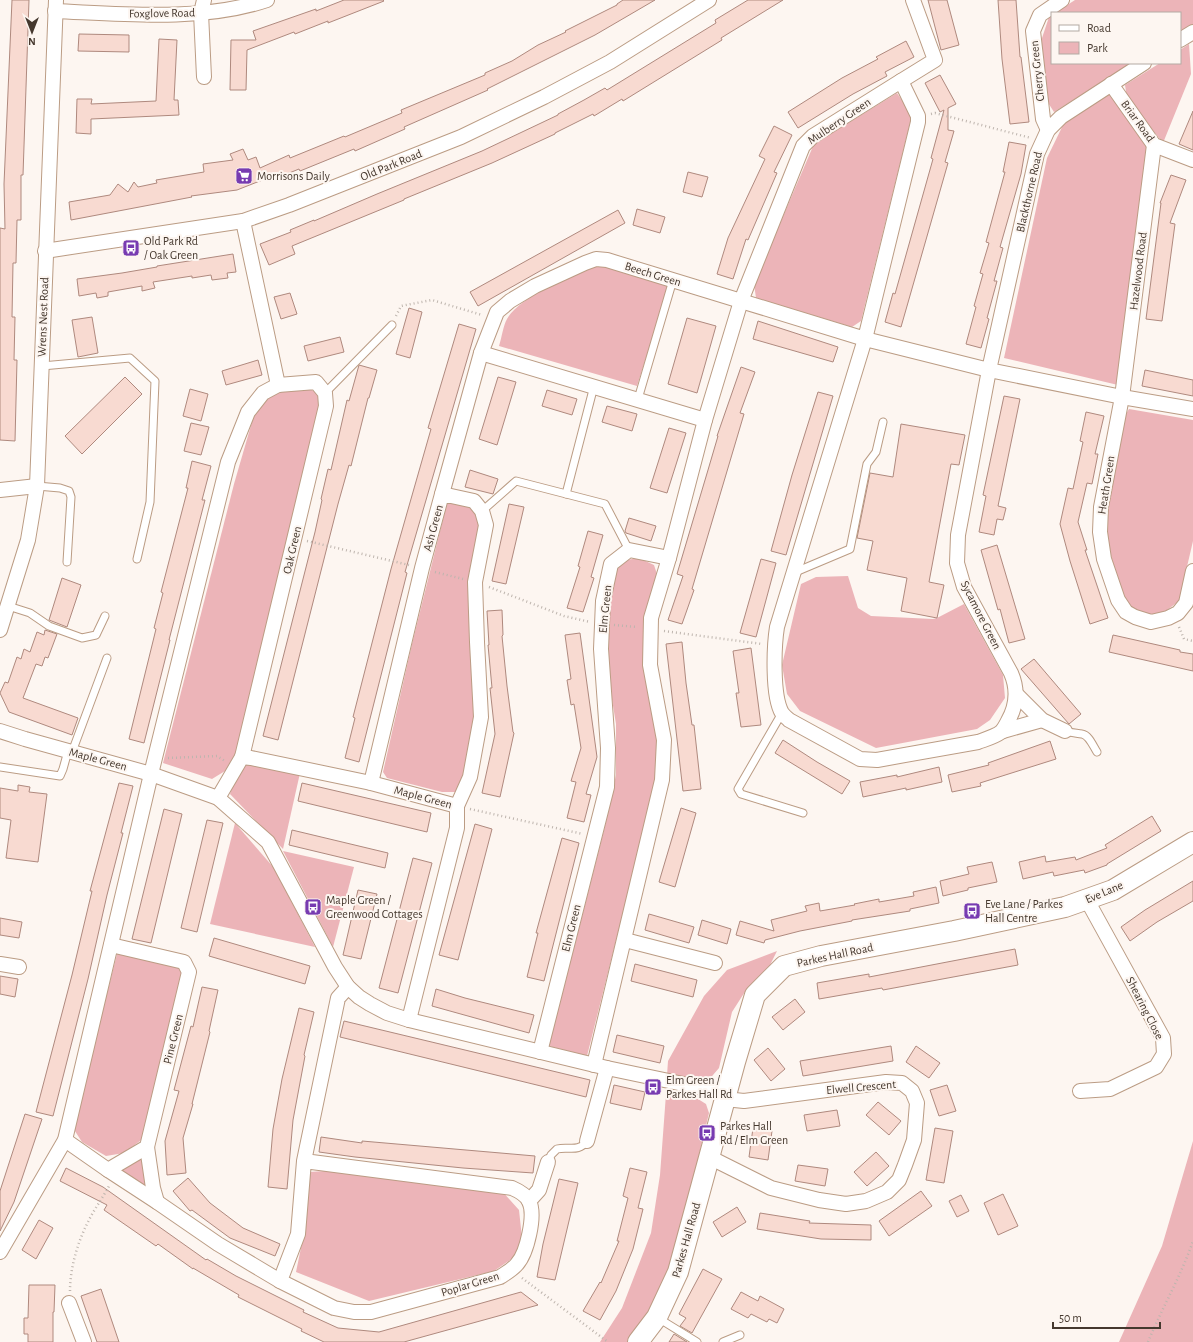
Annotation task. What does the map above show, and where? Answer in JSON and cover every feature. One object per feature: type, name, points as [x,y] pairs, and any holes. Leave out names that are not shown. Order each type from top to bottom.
[{"type":"street","name":"Foxglove Road","points":[[55,6],[152,15],[203,6],[250,6],[267,0]]},
{"type":"street","name":"Old Park Road","points":[[46,251],[243,221],[290,205],[461,137],[544,97],[610,62],[709,0]]},
{"type":"street","name":"Mulberry Green","points":[[740,300],[803,146],[813,136],[935,60],[913,0]]},
{"type":"street","name":"Cherry Green","points":[[1045,135],[1033,31],[1040,15],[1062,0]]},
{"type":"street","name":"Wrens Nest Road","points":[[0,630],[28,540],[37,486],[55,6]]},
{"type":"street","points":[[203,6],[204,77]]},
{"type":"street","points":[[1181,39],[1193,32]]},
{"type":"street","name":"Blackthorne Road","points":[[990,370],[1037,154],[1045,135],[1061,118],[1142,64]]},
{"type":"street","points":[[901,81],[918,116],[918,122],[865,338],[777,627],[774,646],[776,681],[782,713],[788,720],[860,759],[877,760],[978,742],[1003,731],[1042,720]]},
{"type":"street","name":"Briar Road","points":[[1111,84],[1154,145],[1193,160]]},
{"type":"street","name":"Hazelwood Road","points":[[1122,397],[1154,145]]},
{"type":"street","points":[[243,221],[278,385]]},
{"type":"street","name":"Beech Green","points":[[442,494],[481,353],[497,312],[516,297],[542,283],[596,259],[607,260],[740,300]]},
{"type":"street","points":[[587,1141],[625,940],[662,780],[664,740],[650,665],[651,618],[669,558],[705,420],[740,300],[865,338],[990,370],[1122,397],[1193,409]]},
{"type":"street","points":[[481,353],[705,420]]},
{"type":"street","name":"Sycamore Green","points":[[990,370],[958,535],[957,563],[964,587],[1011,672],[1015,683],[1016,694],[1014,707],[1003,731]]},
{"type":"street","points":[[0,1251],[65,1140],[155,757],[228,462],[248,412],[263,393],[278,385],[316,382],[325,392]]},
{"type":"street","name":"Oak Green","points":[[239,763],[326,406],[325,392]]},
{"type":"street","name":"Heath Green","points":[[1122,397],[1101,507],[1100,532],[1104,559],[1118,600],[1126,612],[1135,617],[1151,622],[1173,616]]},
{"type":"street","points":[[0,490],[37,486]]},
{"type":"street","name":"Ash Green","points":[[371,783],[422,568],[442,494],[474,501],[482,511]]},
{"type":"street","points":[[457,806],[470,777],[481,718],[476,642],[475,582],[486,525],[482,511]]},
{"type":"street","points":[[629,550],[669,558]]},
{"type":"street","name":"Elm Green","points":[[540,1052],[607,787],[608,748],[601,649],[603,600],[612,564],[629,550]]},
{"type":"street","points":[[1173,616],[1178,613],[1186,603],[1193,571]]},
{"type":"street","points":[[1016,694],[1042,720],[1065,732]]},
{"type":"street","name":"Maple Green","points":[[0,730],[25,739],[151,774],[218,798],[268,842],[335,967],[348,987],[359,997],[387,1013],[409,1020],[540,1052]]},
{"type":"street","name":"Maple Green","points":[[239,763],[251,758],[371,783],[457,806],[457,828],[409,1020]]},
{"type":"street","points":[[218,798],[239,763]]},
{"type":"street","name":"Eve Lane","points":[[1006,920],[1065,907],[1113,890],[1193,842]]},
{"type":"street","name":"Shearing Close","points":[[1080,1091],[1110,1089],[1156,1067],[1164,1054],[1163,1038],[1087,900]]},
{"type":"street","name":"Parkes Hall Road","points":[[638,1342],[657,1317],[678,1272],[755,995],[784,966],[821,956],[1006,920]]},
{"type":"street","points":[[625,940],[715,963]]},
{"type":"street","name":"Pine Green","points":[[111,945],[184,962],[190,972],[146,1147]]},
{"type":"street","points":[[0,964],[19,967]]},
{"type":"street","points":[[65,1140],[218,1244],[280,1281],[298,1234],[304,1161],[338,998],[348,987]]},
{"type":"street","points":[[540,1052],[726,1096]]},
{"type":"street","name":"Elwell Crescent","points":[[709,1158],[771,1188],[819,1200],[846,1204],[866,1201],[887,1192],[899,1180],[914,1140],[917,1103],[912,1091],[902,1083],[886,1082],[744,1101],[726,1096]]},
{"type":"street","points":[[112,1172],[146,1147],[157,1202]]},
{"type":"street","points":[[304,1161],[512,1188],[519,1191],[529,1200],[539,1190],[548,1162]]},
{"type":"street","name":"Poplar Green","points":[[280,1281],[334,1308],[354,1312],[371,1312],[485,1282],[500,1277],[512,1270],[518,1263],[528,1242],[532,1212],[529,1200]]},
{"type":"street","points":[[69,1303],[84,1342]]},
{"type":"lane","points":[[638,399],[673,280]]},
{"type":"lane","points":[[325,392],[392,325]]},
{"type":"lane","points":[[42,366],[130,358],[155,381],[150,502],[137,559]]},
{"type":"lane","points":[[566,494],[594,386]]},
{"type":"lane","points":[[793,573],[850,549],[866,464],[876,452],[883,422]]},
{"type":"lane","points":[[482,511],[516,481],[605,504],[629,550]]},
{"type":"lane","points":[[37,486],[60,488],[69,491],[71,497],[67,562]]},
{"type":"lane","points":[[8,606],[30,613],[49,626],[82,638],[96,635],[105,616]]},
{"type":"lane","points":[[0,767],[60,776],[106,658]]},
{"type":"lane","points":[[782,713],[738,789],[741,794],[803,813]]},
{"type":"lane","points":[[1065,732],[1087,736],[1097,752]]},
{"type":"lane","points":[[548,1162],[551,1155],[557,1149],[582,1147],[587,1141]]},
{"type":"lane","points":[[657,1317],[697,1342]]},
{"type":"lane","points":[[723,1342],[740,1335]]},
{"type":"path","points":[[918,116],[935,113],[1045,135]]},
{"type":"path","points":[[392,325],[401,306],[432,300],[494,319]]},
{"type":"path","points":[[295,538],[475,582],[564,616],[602,624],[651,629],[774,646]]},
{"type":"path","points":[[1173,616],[1184,639],[1193,641]]},
{"type":"path","points":[[155,757],[217,756],[239,763]]},
{"type":"path","points":[[457,806],[595,837]]},
{"type":"path","points":[[69,1303],[70,1278],[78,1248],[86,1225],[112,1172]]},
{"type":"path","points":[[1148,1342],[1159,1314],[1186,1261],[1193,1242]]},
{"type":"path","points":[[512,1270],[608,1342]]},
{"type":"green space","points":[[1075,0],[1193,0],[1193,24],[1181,31],[1181,12],[1057,12]]},
{"type":"green space","points":[[1051,16],[1051,64],[1130,64],[1054,112],[1045,98],[1041,41],[1049,17]]},
{"type":"green space","points":[[1189,44],[1191,74],[1163,143],[1127,98],[1125,85],[1158,64],[1181,64],[1181,49]]},
{"type":"green space","points":[[897,93],[912,115],[861,321],[852,327],[756,298],[754,284],[814,144]]},
{"type":"green space","points":[[1111,93],[1147,147],[1118,385],[1004,358],[1047,158],[1064,123]]},
{"type":"green space","points":[[596,263],[669,286],[637,386],[499,346],[504,325],[513,311],[547,287]]},
{"type":"green space","points":[[305,387],[316,392],[321,402],[240,746],[225,771],[212,779],[163,763],[234,484],[254,415],[275,391]]},
{"type":"green space","points":[[1129,409],[1193,420],[1193,541],[1179,601],[1167,610],[1152,616],[1133,611],[1122,594],[1106,538],[1106,508],[1121,422]]},
{"type":"green space","points":[[448,499],[469,504],[480,523],[468,587],[474,717],[467,771],[456,792],[442,792],[387,778],[383,772],[412,644]]},
{"type":"green space","points":[[639,558],[654,565],[657,574],[644,620],[658,731],[657,777],[587,1056],[549,1046],[604,830],[616,775],[616,724],[609,681],[605,626],[617,567],[626,560]]},
{"type":"green space","points":[[848,576],[858,608],[871,616],[933,619],[964,604],[1003,675],[1005,698],[990,720],[977,729],[876,748],[800,711],[787,694],[782,665],[801,584],[816,577]]},
{"type":"green space","points":[[248,761],[300,773],[283,849],[230,794],[235,777]]},
{"type":"green space","points":[[235,823],[274,868],[315,947],[210,924]]},
{"type":"green space","points":[[283,851],[354,867],[333,947]]},
{"type":"green space","points":[[777,951],[770,965],[748,987],[732,1012],[719,1068],[707,1082],[667,1075],[668,1061],[704,996],[727,970]]},
{"type":"green space","points":[[126,953],[178,964],[184,971],[144,1138],[124,1153],[106,1156],[82,1142],[73,1128],[117,954]]},
{"type":"green space","points":[[666,1094],[698,1099],[706,1104],[709,1113],[688,1201],[668,1273],[643,1323],[629,1342],[600,1342],[622,1308],[651,1233],[660,1175]]},
{"type":"green space","points":[[1193,1141],[1193,1342],[1119,1342],[1162,1246]]},
{"type":"green space","points":[[142,1157],[148,1192],[117,1169]]},
{"type":"green space","points":[[325,1171],[501,1190],[519,1210],[522,1238],[516,1256],[494,1271],[369,1301],[296,1272],[303,1238],[309,1172]]},
{"type":"building","points":[[12,0],[29,0],[23,175],[21,175],[21,220],[17,220],[16,263],[13,263],[12,317],[15,317],[14,360],[17,360],[15,441],[0,440],[0,228],[5,229],[4,184]]},
{"type":"building","points":[[344,0],[384,1],[328,23],[328,21],[295,34],[294,32],[247,50],[246,90],[230,90],[231,40],[256,40],[253,31],[316,9],[316,11]]},
{"type":"building","points":[[623,0],[655,0],[595,35],[487,89],[488,90],[404,127],[405,129],[355,151],[354,149],[300,171],[299,169],[272,180],[270,177],[237,190],[191,196],[192,197],[71,220],[69,202],[110,195],[118,184],[128,192],[134,182],[138,187],[157,183],[156,180],[204,172],[203,164],[233,160],[230,154],[243,149],[248,160],[256,157],[260,168],[289,155],[290,158],[344,136],[345,137],[402,113],[401,110],[485,75],[485,73],[512,61],[538,45],[617,5]]},
{"type":"building","points":[[748,0],[783,0],[721,38],[722,40],[623,101],[622,99],[594,116],[593,114],[555,134],[492,163],[292,246],[295,254],[269,265],[260,244],[291,232],[290,230],[482,151],[558,115],[605,88],[607,90],[716,23],[715,20]]},
{"type":"building","points":[[928,0],[947,0],[959,45],[941,50]]},
{"type":"building","points":[[998,0],[1016,0],[1020,57],[1029,122],[1010,124],[1002,59]]},
{"type":"building","points":[[79,34],[129,35],[129,52],[78,51]]},
{"type":"building","points":[[159,39],[177,40],[174,100],[178,100],[179,115],[91,119],[91,134],[76,133],[77,99],[92,99],[91,104],[156,101]]},
{"type":"building","points":[[906,41],[914,57],[885,72],[887,76],[853,94],[798,128],[788,112],[842,78],[878,59],[876,57]]},
{"type":"building","points":[[940,75],[956,104],[948,108],[948,130],[954,131],[945,162],[948,163],[901,327],[885,322],[893,293],[895,294],[933,159],[931,158],[944,110],[940,112],[925,83]]},
{"type":"building","points":[[1193,111],[1193,150],[1179,144]]},
{"type":"building","points":[[774,126],[792,135],[774,172],[777,173],[748,240],[746,239],[733,279],[717,274],[728,238],[765,159],[759,156]]},
{"type":"building","points":[[1009,142],[1026,145],[1021,174],[1000,247],[1003,248],[994,281],[997,281],[981,348],[966,344],[983,274],[980,273],[989,243],[986,242],[1005,172],[1003,172]]},
{"type":"building","points":[[688,172],[708,177],[702,197],[683,192]]},
{"type":"building","points":[[1171,175],[1186,180],[1170,223],[1175,224],[1162,321],[1146,319],[1160,203]]},
{"type":"building","points":[[637,209],[665,217],[660,233],[633,225]]},
{"type":"building","points":[[618,210],[625,223],[478,306],[470,292]]},
{"type":"building","points":[[233,254],[236,272],[227,273],[228,278],[212,280],[211,275],[192,278],[192,276],[153,282],[155,288],[142,291],[142,286],[108,292],[108,296],[97,298],[96,293],[79,296],[77,279]]},
{"type":"building","points":[[290,293],[297,314],[281,319],[274,297]]},
{"type":"building","points":[[409,308],[422,312],[410,358],[396,354]]},
{"type":"building","points":[[92,317],[98,353],[78,357],[72,320]]},
{"type":"building","points":[[687,318],[716,326],[697,393],[668,384]]},
{"type":"building","points":[[758,321],[838,347],[833,362],[753,339]]},
{"type":"building","points":[[459,324],[476,329],[405,572],[407,573],[359,762],[345,758],[355,718],[353,717],[391,569],[431,429],[428,428]]},
{"type":"building","points":[[340,337],[344,352],[308,361],[304,346]]},
{"type":"building","points":[[258,360],[262,375],[226,385],[222,371]]},
{"type":"building","points":[[359,365],[377,370],[368,398],[351,466],[349,465],[338,504],[278,740],[263,736],[315,532],[328,469],[331,470],[347,400],[349,401]]},
{"type":"building","points":[[741,367],[755,372],[740,413],[744,414],[692,589],[694,590],[682,624],[668,620],[683,576],[677,574],[717,436]]},
{"type":"building","points":[[1145,370],[1193,380],[1193,396],[1142,386]]},
{"type":"building","points":[[125,377],[142,394],[82,454],[65,436]]},
{"type":"building","points":[[498,377],[516,382],[497,445],[479,439]]},
{"type":"building","points":[[190,389],[208,394],[201,421],[183,416]]},
{"type":"building","points":[[547,390],[577,399],[572,415],[542,406]]},
{"type":"building","points":[[818,392],[833,396],[786,555],[771,551],[792,475]]},
{"type":"building","points":[[1004,396],[1020,399],[998,506],[1006,508],[1003,520],[997,519],[994,535],[979,532],[986,496],[983,495]]},
{"type":"building","points":[[607,406],[637,414],[632,431],[602,422]]},
{"type":"building","points":[[1086,412],[1104,416],[1095,454],[1098,454],[1092,484],[1087,483],[1078,522],[1087,550],[1085,550],[1108,618],[1090,624],[1060,524],[1068,488],[1073,489],[1083,442],[1080,441]]},
{"type":"building","points":[[191,423],[209,427],[201,455],[184,451]]},
{"type":"building","points":[[901,424],[965,435],[959,465],[951,464],[929,582],[944,585],[937,618],[901,611],[907,578],[867,570],[873,541],[857,538],[870,473],[893,477]]},
{"type":"building","points":[[669,428],[686,433],[667,493],[650,488]]},
{"type":"building","points":[[192,461],[211,466],[202,500],[205,500],[144,743],[129,739],[156,629],[154,628],[163,593],[161,592],[188,488],[186,488]]},
{"type":"building","points":[[470,470],[498,479],[493,494],[465,487]]},
{"type":"building","points":[[509,504],[524,507],[506,584],[492,581]]},
{"type":"building","points":[[629,518],[656,526],[651,541],[626,533],[625,531]]},
{"type":"building","points":[[588,531],[603,535],[591,577],[594,578],[583,612],[567,608],[580,567],[578,566]]},
{"type":"building","points":[[997,545],[1025,639],[1009,643],[981,550]]},
{"type":"building","points":[[761,559],[776,563],[756,637],[740,633]]},
{"type":"building","points":[[62,578],[81,585],[67,627],[49,620]]},
{"type":"building","points":[[502,610],[502,636],[514,733],[500,797],[482,793],[495,734],[490,688],[492,688],[488,645],[487,611]]},
{"type":"building","points":[[45,630],[57,634],[48,658],[45,657],[42,666],[36,664],[23,698],[78,718],[72,735],[9,712],[0,693],[5,682],[8,683],[17,657],[21,659],[24,649],[30,652],[37,632],[44,635]]},
{"type":"building","points":[[580,633],[597,757],[586,794],[591,795],[584,822],[567,818],[576,782],[571,781],[581,748],[574,704],[571,705],[567,680],[571,679],[565,635]]},
{"type":"building","points":[[1113,635],[1193,654],[1193,671],[1109,652]]},
{"type":"building","points":[[682,642],[686,683],[692,725],[694,725],[701,789],[683,791],[666,644]]},
{"type":"building","points":[[751,648],[761,725],[741,727],[736,693],[739,693],[733,651]]},
{"type":"building","points":[[1034,659],[1081,714],[1069,724],[1021,669]]},
{"type":"building","points":[[783,740],[850,781],[842,794],[775,753]]},
{"type":"building","points":[[1050,741],[1056,759],[980,783],[981,786],[952,792],[948,775],[989,765],[988,763]]},
{"type":"building","points":[[939,767],[942,782],[863,797],[860,782],[897,775],[897,777]]},
{"type":"building","points":[[119,783],[133,786],[88,979],[53,1116],[36,1112],[72,975],[92,891],[90,891]]},
{"type":"building","points":[[302,783],[431,813],[427,832],[298,801]]},
{"type":"building","points":[[18,785],[30,787],[29,792],[47,794],[38,862],[6,858],[11,820],[0,818],[0,788],[18,791]]},
{"type":"building","points":[[681,808],[696,813],[675,887],[659,882]]},
{"type":"building","points":[[164,809],[182,814],[151,943],[132,939]]},
{"type":"building","points":[[1152,816],[1161,831],[1107,865],[1085,873],[1084,870],[1054,876],[1053,872],[1023,879],[1019,862],[1045,856],[1046,862],[1075,857],[1076,860],[1107,848],[1105,845]]},
{"type":"building","points":[[207,820],[223,823],[197,932],[181,928]]},
{"type":"building","points":[[475,824],[492,829],[458,960],[439,955]]},
{"type":"building","points":[[292,830],[388,853],[385,868],[289,845]]},
{"type":"building","points":[[562,838],[579,843],[544,981],[527,977],[538,933],[536,933]]},
{"type":"building","points":[[413,858],[432,863],[398,993],[379,988]]},
{"type":"building","points":[[992,862],[997,882],[968,888],[968,890],[943,896],[940,881],[969,874],[967,867]]},
{"type":"building","points":[[1193,881],[1193,901],[1157,922],[1130,941],[1121,927],[1145,910]]},
{"type":"building","points":[[936,887],[939,903],[910,909],[910,911],[852,920],[800,931],[765,940],[764,943],[736,935],[740,921],[774,931],[771,920],[807,911],[805,906],[819,903],[820,911],[879,899],[879,902],[914,896],[913,892]]},
{"type":"building","points":[[358,890],[377,894],[361,959],[343,955]]},
{"type":"building","points":[[649,914],[694,927],[689,943],[645,930]]},
{"type":"building","points":[[0,918],[22,922],[19,938],[0,935]]},
{"type":"building","points":[[702,920],[731,929],[727,944],[698,935]]},
{"type":"building","points":[[214,938],[310,966],[305,984],[209,956]]},
{"type":"building","points":[[1015,949],[1018,965],[883,990],[882,988],[819,999],[817,983],[869,974],[869,977]]},
{"type":"building","points":[[635,964],[697,980],[693,997],[631,981]]},
{"type":"building","points":[[0,976],[18,979],[15,997],[0,994]]},
{"type":"building","points":[[202,987],[218,990],[193,1104],[183,1138],[186,1173],[167,1175],[165,1141],[179,1091],[174,1090],[191,1026],[193,1027]]},
{"type":"building","points":[[436,989],[465,998],[534,1015],[529,1033],[432,1006]]},
{"type":"building","points":[[795,999],[805,1012],[783,1030],[772,1017]]},
{"type":"building","points":[[299,1008],[314,1012],[304,1055],[293,1120],[287,1189],[268,1187],[273,1129],[282,1079]]},
{"type":"building","points":[[344,1021],[590,1080],[586,1097],[340,1037]]},
{"type":"building","points":[[617,1035],[664,1046],[660,1063],[613,1052]]},
{"type":"building","points":[[891,1046],[893,1061],[803,1076],[800,1061]]},
{"type":"building","points":[[916,1046],[940,1063],[929,1078],[906,1062]]},
{"type":"building","points":[[768,1048],[785,1069],[771,1081],[754,1060]]},
{"type":"building","points":[[614,1085],[645,1092],[641,1110],[610,1103]]},
{"type":"building","points":[[947,1085],[956,1111],[939,1116],[930,1090]]},
{"type":"building","points":[[878,1102],[901,1121],[889,1135],[866,1115]]},
{"type":"building","points":[[837,1110],[840,1126],[807,1131],[804,1115]]},
{"type":"building","points":[[25,1114],[42,1119],[14,1202],[0,1231],[0,1191]]},
{"type":"building","points":[[753,1128],[772,1131],[768,1160],[749,1157]]},
{"type":"building","points":[[935,1128],[953,1131],[944,1183],[926,1180]]},
{"type":"building","points":[[321,1137],[362,1143],[362,1141],[535,1156],[533,1173],[463,1168],[319,1152]]},
{"type":"building","points":[[876,1152],[889,1166],[867,1186],[854,1172]]},
{"type":"building","points":[[798,1165],[828,1169],[825,1186],[795,1181]]},
{"type":"building","points":[[66,1168],[103,1187],[206,1260],[207,1259],[236,1276],[304,1310],[303,1312],[338,1328],[379,1332],[521,1292],[538,1305],[404,1342],[324,1342],[301,1331],[302,1329],[238,1297],[239,1295],[193,1269],[158,1244],[156,1246],[104,1210],[107,1205],[60,1181]]},
{"type":"building","points":[[630,1168],[647,1172],[638,1208],[643,1209],[633,1249],[616,1291],[600,1320],[583,1311],[600,1282],[601,1283],[619,1241],[617,1241],[628,1198],[623,1196]]},
{"type":"building","points":[[188,1178],[210,1203],[243,1228],[280,1244],[275,1256],[230,1238],[192,1210],[190,1211],[173,1191]]},
{"type":"building","points":[[559,1179],[578,1183],[555,1280],[537,1277],[543,1244]]},
{"type":"building","points":[[921,1191],[932,1206],[889,1236],[879,1221]]},
{"type":"building","points":[[1003,1194],[1018,1226],[998,1235],[984,1203]]},
{"type":"building","points":[[961,1195],[969,1211],[957,1217],[949,1201]]},
{"type":"building","points":[[737,1207],[746,1222],[722,1237],[713,1222]]},
{"type":"building","points":[[760,1213],[810,1221],[809,1223],[871,1225],[871,1240],[821,1239],[757,1229]]},
{"type":"building","points":[[39,1220],[53,1228],[36,1259],[22,1250]]},
{"type":"building","points":[[703,1269],[722,1279],[692,1333],[680,1326],[686,1318],[679,1314]]},
{"type":"building","points":[[29,1285],[55,1285],[53,1342],[28,1342],[28,1334],[24,1334],[24,1318],[28,1318]]},
{"type":"building","points":[[101,1289],[119,1342],[97,1342],[81,1296]]},
{"type":"building","points":[[741,1292],[758,1301],[760,1296],[784,1309],[777,1323],[769,1319],[767,1322],[751,1314],[748,1318],[731,1309]]},
{"type":"building","points":[[674,1334],[687,1342],[669,1342]]},
{"type":"place","name":"Morrisons Daily","points":[[244,176]]},
{"type":"place","name":"Old Park Rd / Oak Green","points":[[131,248]]},
{"type":"place","name":"Maple Green / Greenwood Cottages","points":[[313,907]]},
{"type":"place","name":"Eve Lane / Parkes Hall Centre","points":[[972,911]]},
{"type":"place","name":"Elm Green / Parkes Hall Rd","points":[[653,1087]]},
{"type":"place","name":"Parkes Hall Rd / Elm Green","points":[[707,1133]]}]
